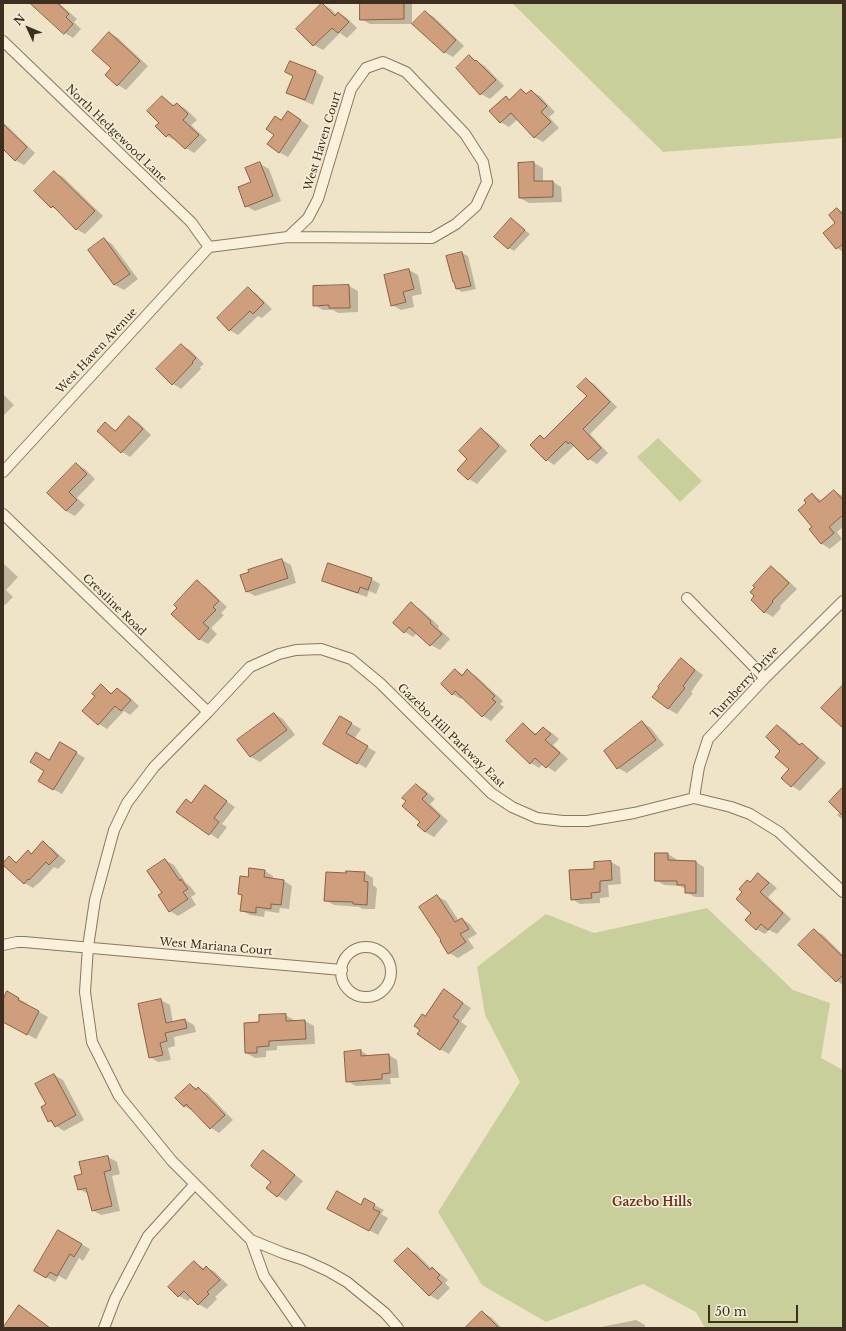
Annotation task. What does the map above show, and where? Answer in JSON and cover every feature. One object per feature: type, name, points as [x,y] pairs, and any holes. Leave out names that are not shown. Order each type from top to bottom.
[{"type":"street","name":"North Hedgewood Lane","points":[[3,41],[191,222],[209,247]]},
{"type":"street","name":"West Haven Court","points":[[209,247],[288,237],[432,238],[456,224],[476,206],[487,182],[483,162],[465,134],[406,72],[382,62],[366,68],[351,89],[318,199],[308,218],[288,237]]},
{"type":"street","name":"West Haven Avenue","points":[[3,472],[209,247]]},
{"type":"street","name":"Crestline Road","points":[[3,514],[208,712]]},
{"type":"street","points":[[687,598],[764,678]]},
{"type":"street","name":"Turnberry Drive","points":[[694,798],[699,767],[708,739],[764,678],[843,601]]},
{"type":"street","name":"Gazebo Hill Parkway East","points":[[251,1240],[172,1162],[119,1096],[92,1042],[85,992],[88,947],[95,900],[114,830],[127,803],[154,767],[250,667],[279,654],[296,650],[320,649],[351,659],[380,683],[491,792],[512,807],[537,818],[563,821],[587,821],[634,813],[694,798],[731,807],[779,832],[843,892]]},
{"type":"street","name":"West Mariana Court","points":[[3,945],[17,942],[88,947],[342,970]]},
{"type":"street","points":[[369,947],[383,954],[388,960],[391,967],[391,975],[389,984],[384,990],[376,995],[368,997],[359,996],[349,989],[342,978],[342,970],[344,962],[348,956],[354,951],[369,947]]},
{"type":"street","points":[[104,1328],[115,1299],[148,1236],[195,1184]]},
{"type":"street","points":[[251,1240],[264,1276],[300,1328]]},
{"type":"street","points":[[251,1240],[304,1260],[341,1278],[385,1313],[398,1328]]},
{"type":"green space","points":[[512,3],[843,3],[843,138],[663,152]]},
{"type":"green space","points":[[658,438],[702,481],[680,502],[637,457]]},
{"type":"green space","points":[[707,908],[793,990],[830,1003],[821,1058],[843,1070],[843,1328],[705,1328],[696,1312],[643,1284],[546,1322],[482,1285],[438,1212],[520,1082],[485,1015],[477,967],[546,914],[594,933]]},
{"type":"building","points":[[30,3],[57,3],[69,14],[66,17],[73,24],[64,34]]},
{"type":"building","points":[[322,3],[335,16],[338,12],[349,22],[338,33],[332,28],[313,46],[296,29]]},
{"type":"building","points":[[360,3],[404,3],[404,19],[360,20]]},
{"type":"building","points":[[425,11],[456,40],[444,53],[412,24]]},
{"type":"building","points":[[109,32],[140,61],[117,86],[105,75],[111,68],[92,51]]},
{"type":"building","points":[[469,55],[496,80],[480,95],[456,68]]},
{"type":"building","points":[[290,61],[316,71],[305,100],[286,93],[293,76],[285,72]]},
{"type":"building","points":[[521,89],[526,94],[531,90],[547,106],[541,112],[551,122],[534,138],[511,113],[500,123],[489,111],[506,96],[509,100]]},
{"type":"building","points":[[162,96],[173,106],[177,103],[188,114],[183,120],[199,135],[185,149],[169,134],[166,137],[155,126],[159,123],[147,111]]},
{"type":"building","points":[[288,111],[301,120],[279,153],[267,144],[274,135],[266,129],[275,116],[281,120]]},
{"type":"building","points":[[3,124],[27,147],[15,161],[3,149]]},
{"type":"building","points":[[260,162],[273,196],[245,207],[238,187],[251,182],[245,168]]},
{"type":"building","points":[[534,162],[534,181],[553,181],[553,197],[519,198],[518,163]]},
{"type":"building","points":[[54,171],[95,211],[76,230],[53,206],[51,208],[34,191]]},
{"type":"building","points":[[837,208],[843,215],[843,244],[836,249],[823,233],[835,223],[829,215]]},
{"type":"building","points":[[511,218],[525,230],[508,249],[494,237]]},
{"type":"building","points":[[104,238],[130,274],[114,285],[88,250]]},
{"type":"building","points":[[462,252],[471,286],[456,289],[446,256]]},
{"type":"building","points":[[409,269],[414,289],[403,292],[406,302],[391,306],[384,275]]},
{"type":"building","points":[[349,285],[350,308],[329,308],[329,305],[313,306],[313,286]]},
{"type":"building","points":[[248,287],[264,303],[253,314],[250,311],[229,331],[217,318]]},
{"type":"building","points":[[181,344],[196,358],[172,385],[156,369]]},
{"type":"building","points":[[586,378],[610,402],[583,429],[601,448],[588,460],[570,442],[568,444],[566,441],[546,461],[530,445],[540,435],[544,439],[587,396],[577,387]]},
{"type":"building","points":[[129,416],[143,429],[121,453],[97,431],[105,422],[115,431]]},
{"type":"building","points":[[481,428],[499,446],[468,480],[457,470],[467,459],[459,451]]},
{"type":"building","points":[[76,463],[87,474],[69,492],[77,500],[66,511],[47,493]]},
{"type":"building","points":[[834,490],[843,500],[843,515],[829,527],[834,533],[821,544],[809,529],[812,527],[798,510],[806,503],[804,500],[812,493],[819,502]]},
{"type":"building","points":[[282,559],[288,578],[246,592],[240,575],[249,572],[248,570]]},
{"type":"building","points":[[328,563],[372,578],[368,590],[360,587],[358,593],[322,581]]},
{"type":"building","points":[[771,566],[789,583],[772,601],[773,602],[764,613],[751,600],[754,596],[750,592],[755,587],[753,586]]},
{"type":"building","points":[[197,580],[219,601],[213,607],[216,610],[203,623],[209,628],[199,640],[171,614],[177,608],[174,605]]},
{"type":"building","points":[[411,602],[442,634],[430,646],[409,627],[404,633],[393,623]]},
{"type":"building","points":[[681,658],[695,670],[683,686],[685,688],[668,709],[652,697]]},
{"type":"building","points":[[455,669],[462,676],[467,669],[495,696],[492,699],[496,702],[482,717],[455,691],[452,695],[441,684]]},
{"type":"building","points":[[101,684],[111,694],[117,688],[131,700],[121,711],[115,706],[98,725],[82,711],[95,696],[92,694]]},
{"type":"building","points":[[843,685],[843,728],[821,708]]},
{"type":"building","points":[[274,713],[287,730],[250,757],[237,740]]},
{"type":"building","points":[[340,716],[352,723],[346,733],[368,746],[357,764],[323,744]]},
{"type":"building","points":[[642,721],[656,740],[617,769],[604,751]]},
{"type":"building","points":[[523,723],[535,735],[543,727],[551,734],[545,740],[560,753],[546,768],[535,758],[530,764],[506,741]]},
{"type":"building","points":[[777,725],[799,745],[802,743],[818,758],[791,787],[781,778],[789,769],[775,757],[780,751],[766,737]]},
{"type":"building","points":[[60,742],[77,752],[53,790],[38,781],[44,771],[30,762],[36,752],[49,760]]},
{"type":"building","points":[[416,784],[427,794],[422,799],[440,816],[425,832],[417,825],[420,822],[402,806],[406,801],[402,798]]},
{"type":"building","points":[[205,785],[227,801],[214,818],[219,822],[209,835],[176,812],[186,799],[191,803]]},
{"type":"building","points":[[843,787],[843,816],[829,802]]},
{"type":"building","points":[[43,841],[58,856],[49,865],[46,862],[24,884],[3,865],[3,863],[9,856],[16,863],[28,850],[31,854]]},
{"type":"building","points":[[655,853],[668,853],[668,860],[696,861],[696,893],[685,893],[685,885],[677,885],[677,881],[655,881]]},
{"type":"building","points":[[165,859],[180,881],[181,879],[188,889],[183,892],[188,899],[169,912],[158,895],[162,893],[147,871]]},
{"type":"building","points":[[611,861],[612,880],[600,881],[600,892],[591,893],[592,898],[571,900],[569,870],[594,869],[594,862]]},
{"type":"building","points":[[249,868],[265,870],[264,877],[284,880],[281,905],[271,904],[271,909],[256,907],[256,913],[240,911],[242,895],[238,894],[240,876],[248,877]]},
{"type":"building","points":[[346,871],[365,872],[364,881],[368,882],[367,905],[353,904],[353,902],[324,901],[326,872],[346,873]]},
{"type":"building","points":[[758,873],[769,883],[760,892],[783,913],[768,930],[761,924],[756,930],[745,920],[751,913],[736,899],[742,892],[739,889],[747,880],[750,882]]},
{"type":"building","points":[[437,895],[455,922],[462,918],[469,929],[460,934],[466,942],[448,954],[440,941],[441,940],[419,907]]},
{"type":"building","points":[[814,929],[843,957],[843,975],[836,982],[798,945]]},
{"type":"building","points":[[444,989],[463,1003],[453,1017],[459,1021],[440,1050],[417,1034],[420,1030],[414,1026],[422,1014],[425,1016]]},
{"type":"building","points":[[7,991],[19,998],[18,1000],[39,1011],[27,1035],[3,1022],[3,1000]]},
{"type":"building","points":[[161,999],[166,1023],[185,1019],[187,1028],[165,1033],[167,1041],[160,1043],[163,1055],[149,1058],[138,1004]]},
{"type":"building","points":[[286,1014],[286,1021],[305,1020],[306,1039],[269,1041],[269,1046],[257,1047],[257,1053],[245,1053],[244,1023],[259,1022],[259,1015]]},
{"type":"building","points":[[361,1050],[361,1056],[389,1054],[390,1073],[382,1074],[382,1079],[346,1082],[344,1052]]},
{"type":"building","points":[[54,1074],[76,1115],[55,1127],[51,1120],[48,1122],[41,1107],[46,1104],[35,1084]]},
{"type":"building","points":[[190,1084],[196,1090],[198,1087],[225,1115],[210,1129],[186,1104],[184,1107],[175,1098]]},
{"type":"building","points":[[263,1150],[295,1175],[277,1197],[266,1188],[271,1182],[251,1166]]},
{"type":"building","points":[[108,1156],[111,1170],[104,1172],[112,1206],[92,1211],[86,1188],[78,1190],[74,1176],[82,1174],[79,1162]]},
{"type":"building","points":[[337,1191],[361,1205],[364,1198],[375,1204],[373,1209],[380,1212],[369,1231],[327,1209]]},
{"type":"building","points":[[58,1230],[82,1244],[74,1257],[70,1254],[57,1276],[50,1272],[46,1278],[34,1271]]},
{"type":"building","points":[[408,1248],[430,1270],[432,1267],[440,1275],[437,1278],[442,1283],[429,1296],[394,1261]]},
{"type":"building","points":[[194,1261],[203,1270],[206,1266],[220,1280],[207,1292],[209,1294],[198,1305],[184,1291],[178,1297],[168,1287]]},
{"type":"building","points":[[19,1305],[50,1328],[3,1328]]},
{"type":"building","points":[[482,1311],[499,1328],[465,1328]]},
{"type":"district","name":"Gazebo Hills","points":[[652,1203]]}]
